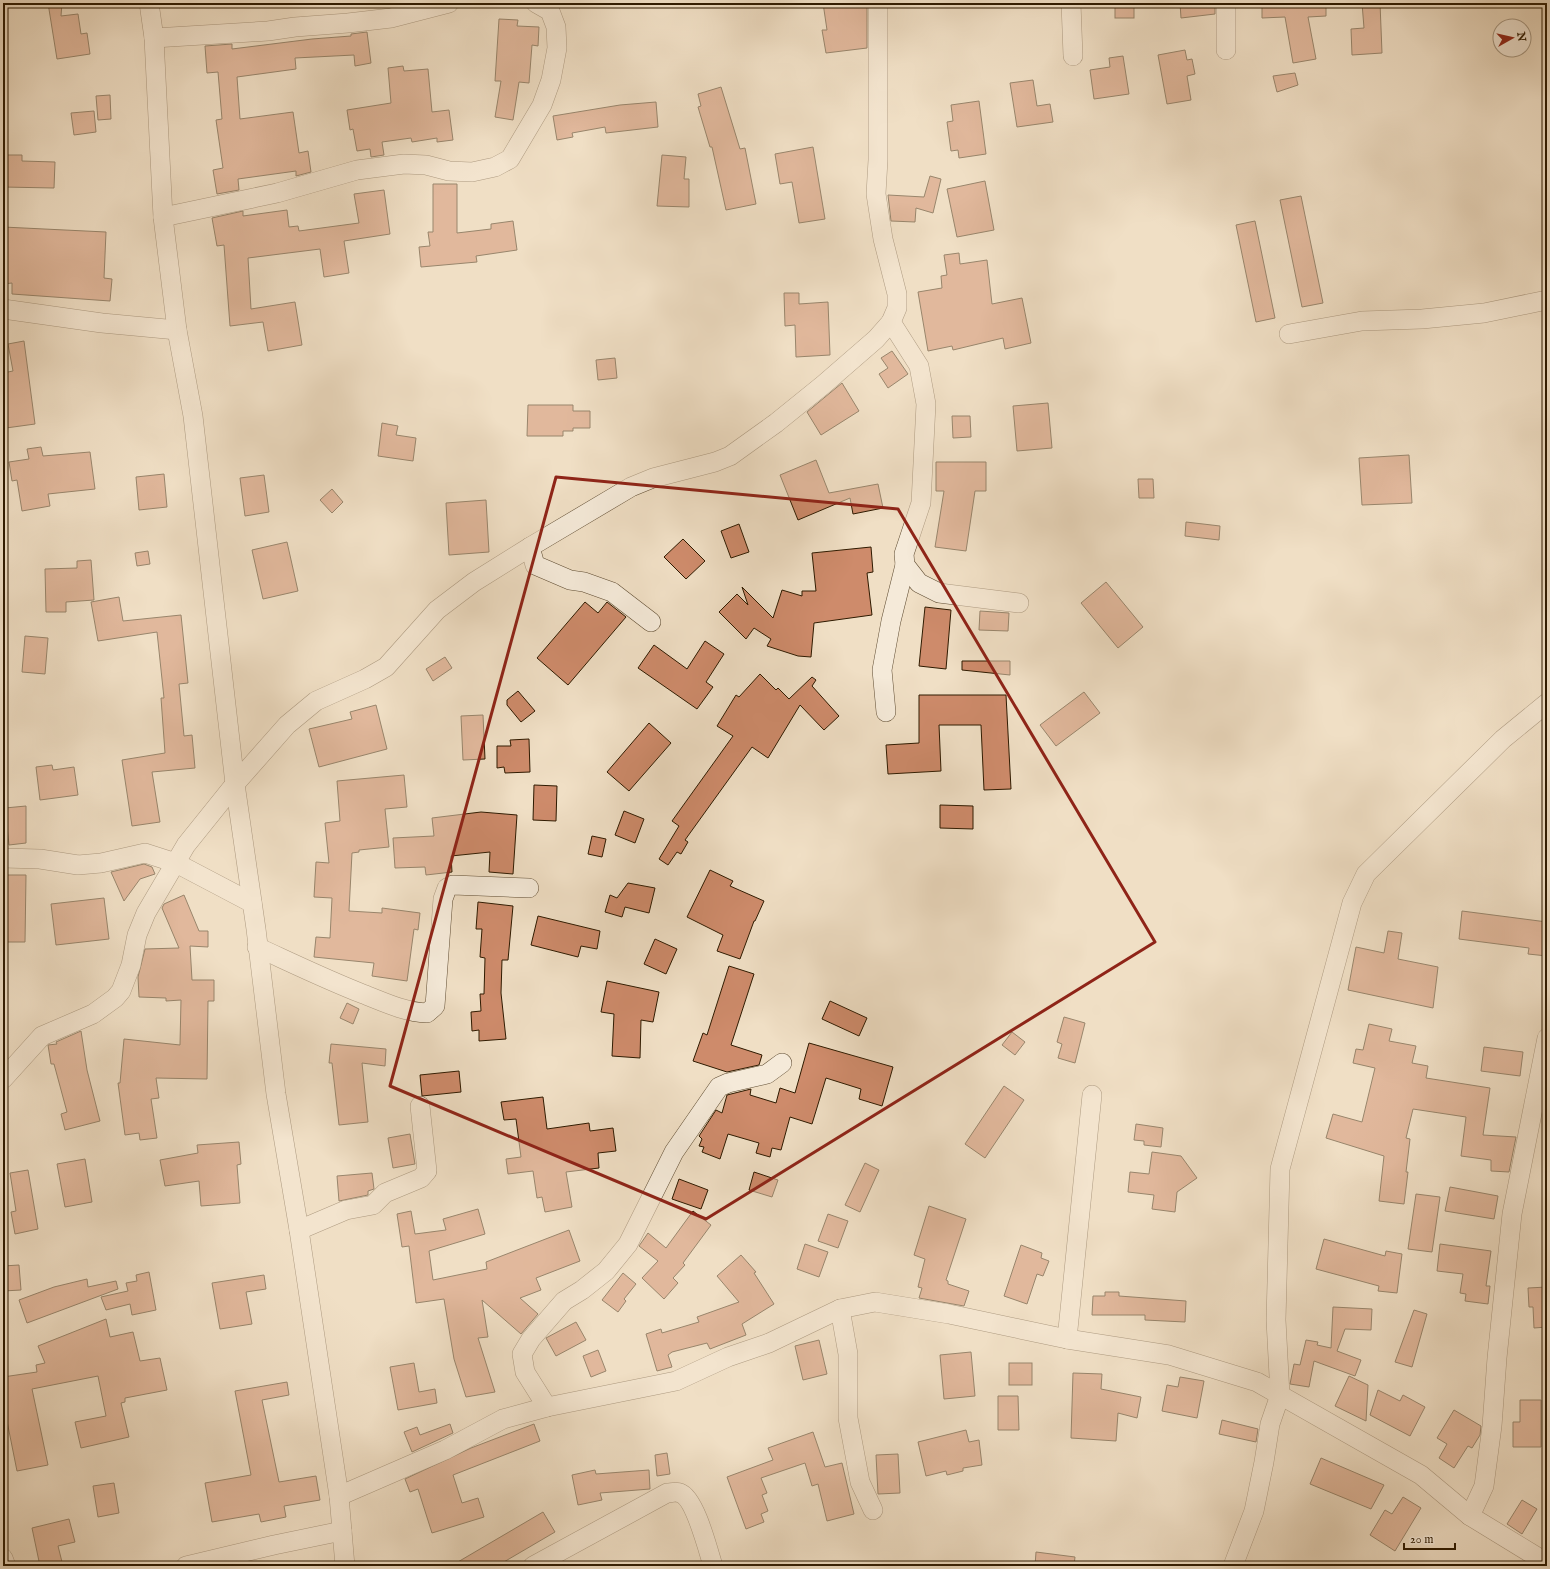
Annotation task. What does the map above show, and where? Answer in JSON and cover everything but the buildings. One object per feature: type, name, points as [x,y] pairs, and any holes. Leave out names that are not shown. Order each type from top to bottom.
[{"type":"street","points":[[149,3],[154,38],[163,217],[177,330],[193,416],[235,784],[283,1145],[299,1230],[339,1496],[345,1566]]},
{"type":"street","points":[[154,38],[268,31],[295,26],[348,23],[391,18],[449,3]]},
{"type":"street","points":[[163,217],[277,193],[357,170],[404,164],[426,165],[457,172],[472,172],[495,167],[510,159],[542,105],[551,80],[557,48],[556,27],[550,11],[536,3]]},
{"type":"street","points":[[3,1079],[42,1036],[93,1014],[115,998],[121,991],[131,965],[137,935],[146,913],[188,842],[235,784],[287,725],[316,701],[365,679],[386,667],[437,610],[474,582],[530,547],[631,487],[653,478],[715,462],[730,456],[776,423],[823,386],[876,339],[891,322],[897,308],[897,294],[883,239],[876,194],[878,160],[878,3]]},
{"type":"street","points":[[1072,3],[1073,56]]},
{"type":"street","points":[[1226,3],[1226,50]]},
{"type":"street","points":[[1289,334],[1362,321],[1422,319],[1484,313],[1547,300]]},
{"type":"street","points":[[3,310],[102,323],[177,330]]},
{"type":"street","points":[[886,712],[882,670],[891,621],[905,565],[904,554],[921,503],[926,404],[919,366],[891,322]]},
{"type":"street","points":[[530,547],[535,565],[570,580],[584,582],[612,592],[651,622]]},
{"type":"street","points":[[905,565],[919,583],[939,593],[1019,603]]},
{"type":"street","points":[[1233,1566],[1254,1511],[1270,1424],[1280,1394],[1276,1320],[1280,1169],[1352,903],[1366,874],[1503,739],[1547,703]]},
{"type":"street","points":[[3,858],[40,859],[78,865],[101,863],[145,853],[176,863],[252,903]]},
{"type":"street","points":[[257,947],[326,979],[375,999],[412,1012],[427,1013],[435,1006],[443,899],[447,888],[453,885],[529,888]]},
{"type":"street","points":[[1470,1516],[1484,1486],[1492,1426],[1497,1358],[1512,1214],[1547,1038]]},
{"type":"street","points":[[547,1407],[525,1372],[522,1354],[531,1339],[564,1301],[582,1290],[606,1271],[628,1244],[674,1152],[719,1087],[728,1083],[767,1074],[782,1063]]},
{"type":"street","points":[[1067,1339],[1092,1095]]},
{"type":"street","points":[[299,1230],[346,1210],[373,1205],[385,1194],[421,1178],[427,1171],[420,1106]]},
{"type":"street","points":[[339,1496],[445,1450],[503,1420],[547,1407],[676,1381],[728,1357],[770,1344],[840,1310],[874,1302],[949,1314],[1067,1339],[1170,1355],[1257,1382],[1421,1475],[1470,1516],[1537,1561]]},
{"type":"street","points":[[840,1310],[848,1354],[848,1418],[860,1482],[873,1510]]},
{"type":"street","points":[[533,1566],[667,1493],[679,1492],[687,1498],[693,1508],[713,1566]]},
{"type":"street","points":[[186,1566],[274,1545],[342,1531]]},
{"type":"street","points":[[3,1558],[6,1566]]},
{"type":"highlighted area","points":[[556,477],[898,509],[1155,942],[706,1219],[390,1086]]}]
